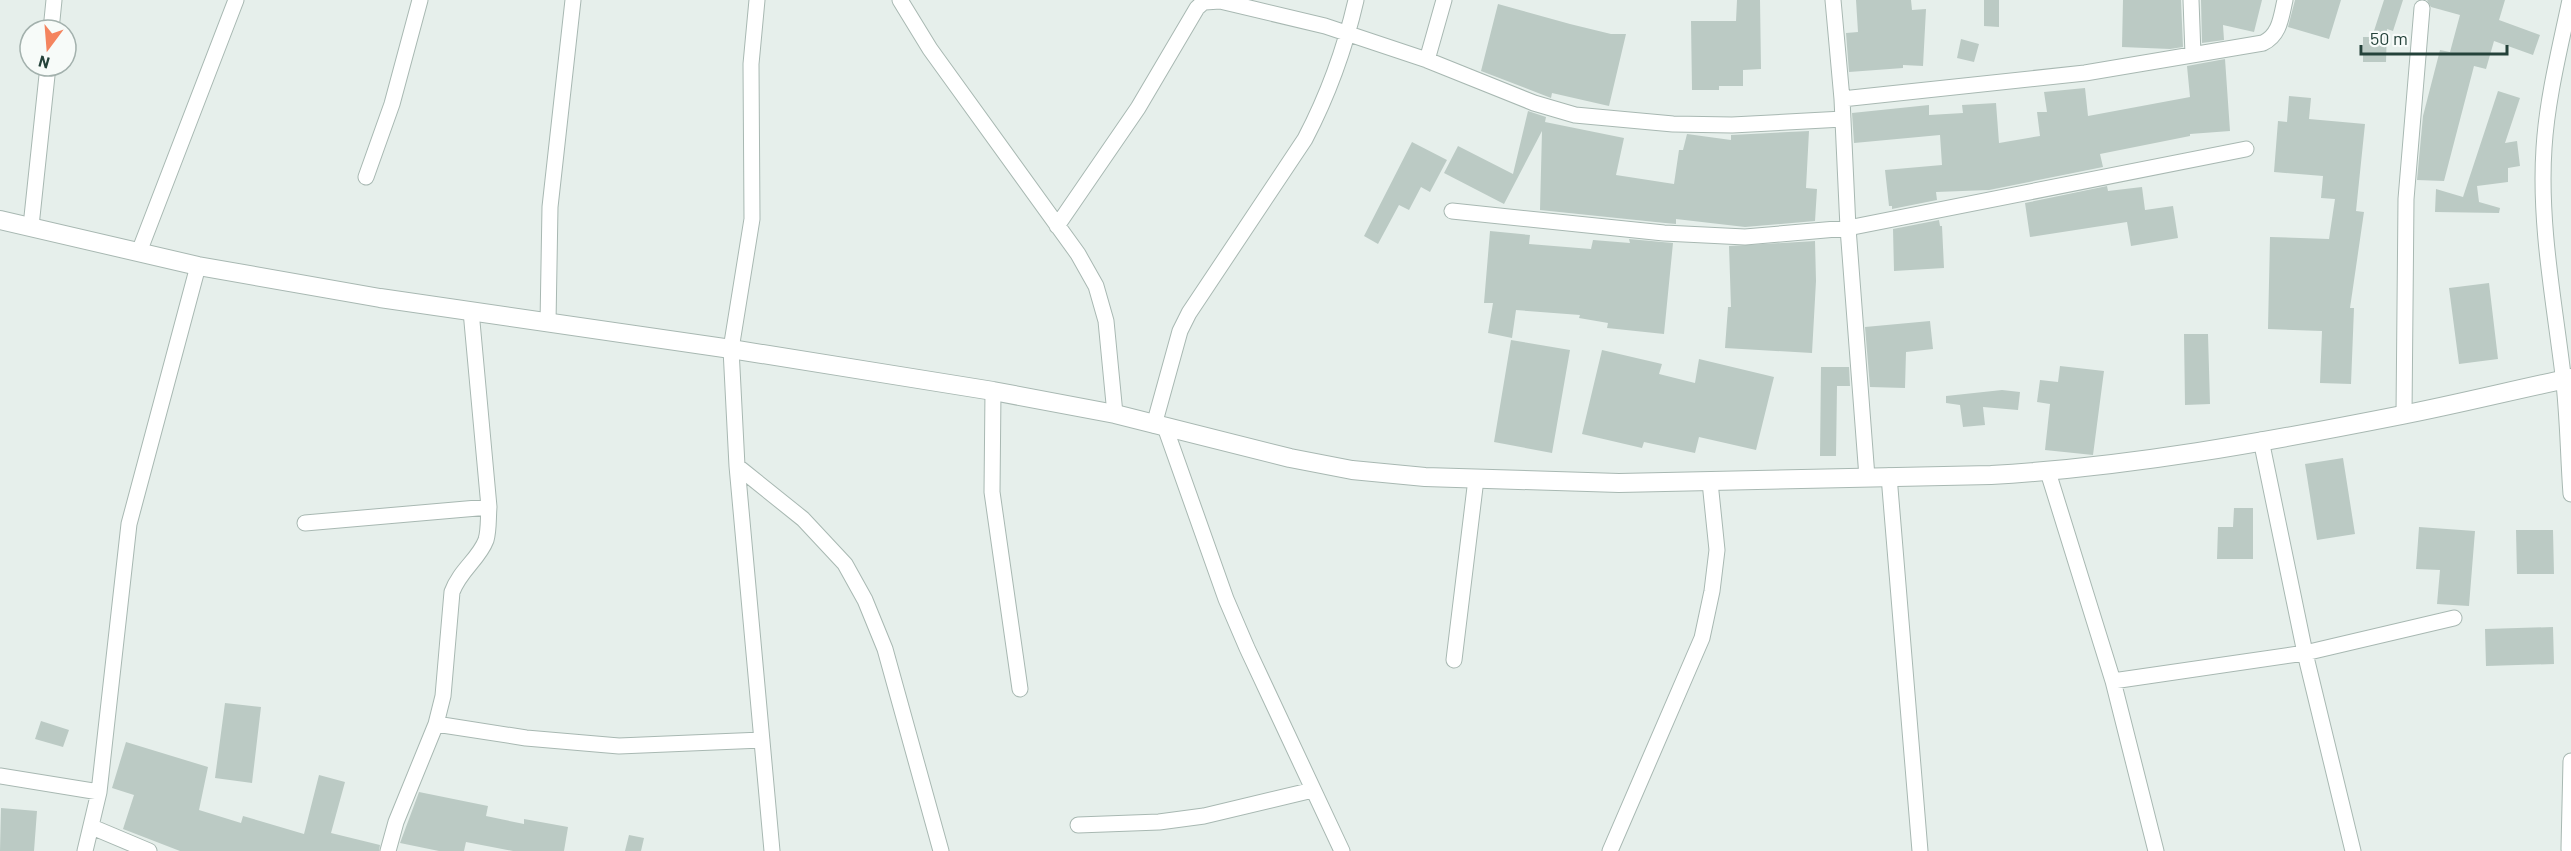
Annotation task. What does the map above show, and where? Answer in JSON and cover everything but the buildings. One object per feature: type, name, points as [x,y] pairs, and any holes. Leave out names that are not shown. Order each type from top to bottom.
[{"type":"street","points":[[52,18],[54,0]]},
{"type":"street","points":[[138,252],[236,0]]},
{"type":"street","points":[[366,177],[392,104],[420,0]]},
{"type":"street","points":[[548,323],[550,207],[573,0]]},
{"type":"street","points":[[757,0],[751,64],[752,219],[731,349],[737,466],[772,851]]},
{"type":"street","points":[[900,0],[930,49],[1057,226],[1096,286],[1107,321],[1115,414]]},
{"type":"street","points":[[1342,851],[1226,599],[1159,426],[1180,332],[1189,313],[1305,140],[1349,34],[1356,0]]},
{"type":"street","points":[[1427,60],[1444,0]]},
{"type":"street","points":[[1833,0],[1842,99],[1848,228],[1867,477]]},
{"type":"street","points":[[2191,0],[2193,55]]},
{"type":"street","points":[[1842,99],[2085,73],[2264,42],[2272,38],[2278,29],[2285,0]]},
{"type":"street","points":[[2570,0],[2560,45],[2544,148],[2547,249],[2567,379],[2571,494]]},
{"type":"street","points":[[1057,226],[1138,108],[1197,9],[1206,1],[1220,1],[1349,34],[1427,60],[1534,103],[1575,115],[1673,124],[1732,125],[1843,118]]},
{"type":"street","points":[[2404,415],[2406,199],[2422,8]]},
{"type":"street","points":[[31,226],[47,78]]},
{"type":"street","points":[[1452,211],[1664,233],[1745,237],[1848,228],[2246,149]]},
{"type":"street","points":[[0,220],[198,266],[380,298],[731,349],[993,391],[1115,414],[1290,458],[1352,470],[1425,477],[1619,483],[1889,476],[1991,476],[2048,472],[2185,454],[2404,415],[2567,379]]},
{"type":"street","points":[[85,851],[99,792],[129,524],[198,266]]},
{"type":"street","points":[[388,851],[396,822],[436,724],[443,696],[452,592],[457,578],[485,542],[489,507],[471,312]]},
{"type":"street","points":[[993,391],[992,492],[1020,689]]},
{"type":"street","points":[[2262,440],[2305,653],[2353,851]]},
{"type":"street","points":[[737,466],[803,519],[844,564],[865,600],[885,649],[941,851]]},
{"type":"street","points":[[2048,472],[2114,681],[2156,851]]},
{"type":"street","points":[[1889,476],[1920,851]]},
{"type":"street","points":[[1454,660],[1476,479]]},
{"type":"street","points":[[1610,851],[1702,638],[1712,591],[1717,550],[1710,482]]},
{"type":"street","points":[[305,523],[489,507]]},
{"type":"street","points":[[2114,681],[2305,653],[2454,618]]},
{"type":"street","points":[[436,724],[526,738],[619,746],[762,740]]},
{"type":"street","points":[[2569,849],[2571,761]]},
{"type":"street","points":[[0,776],[99,792]]},
{"type":"street","points":[[1078,825],[1159,822],[1204,816],[1313,790]]},
{"type":"street","points":[[92,827],[149,851]]}]
